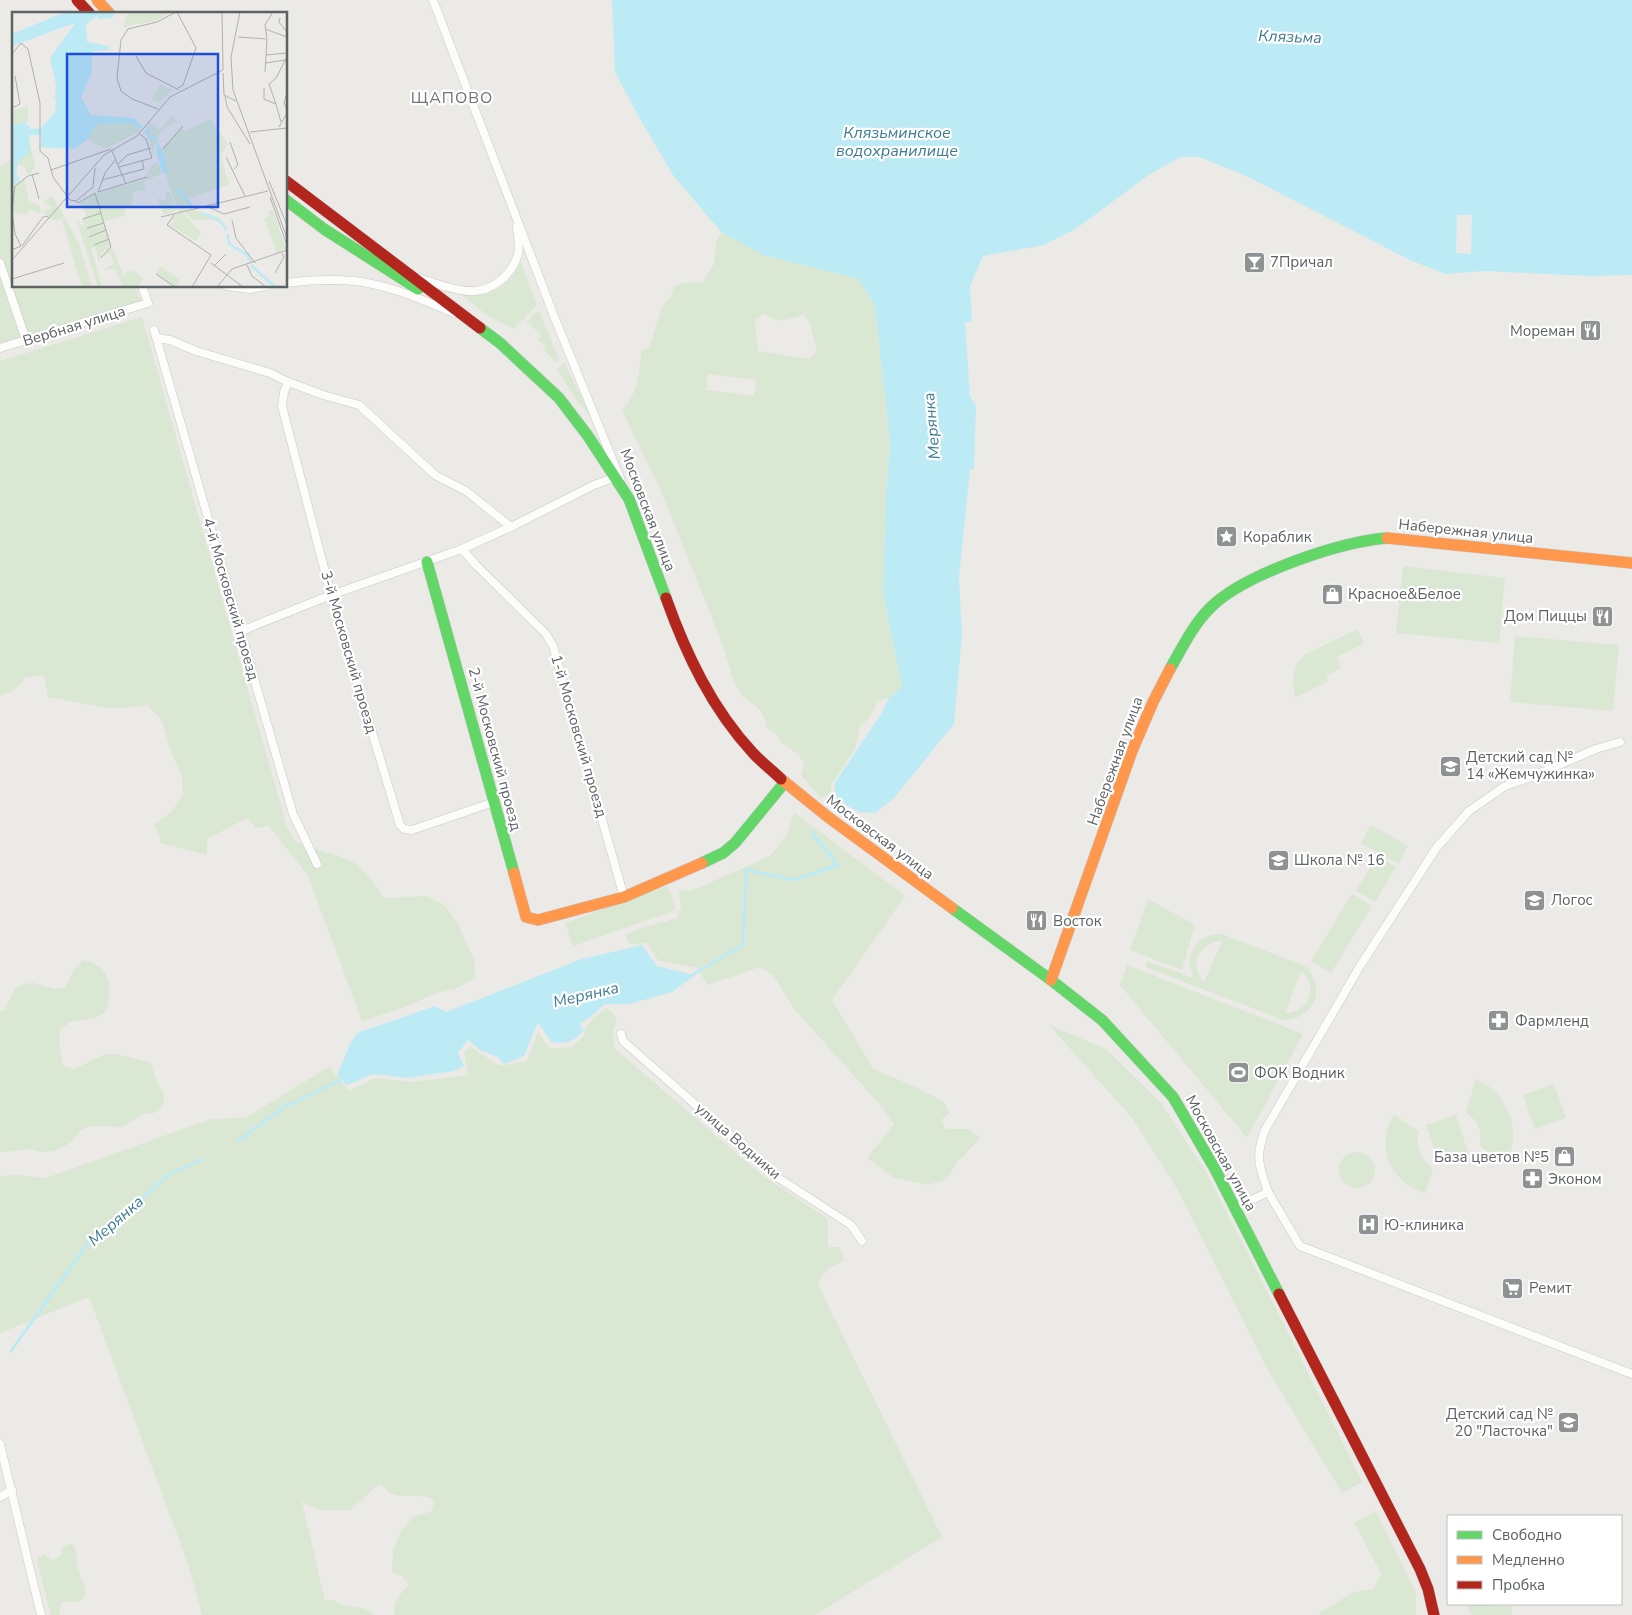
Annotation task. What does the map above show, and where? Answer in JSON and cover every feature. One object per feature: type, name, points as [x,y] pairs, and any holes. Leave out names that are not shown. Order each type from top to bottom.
[{"type":"main road","points":[[77,0],[87,12]]},
{"type":"main road","points":[[97,0],[108,12]]},
{"type":"main road","points":[[288,183],[522,362],[559,398],[616,476],[629,499]]},
{"type":"main road","points":[[288,201],[338,238],[473,323]]},
{"type":"main road","name":"Московская улица","points":[[629,499],[677,629],[706,688],[725,719],[754,753],[784,782],[828,817],[1051,980],[1102,1020],[1169,1091],[1180,1107],[1235,1208],[1417,1564],[1428,1590],[1434,1615]]},
{"type":"main road","name":"Набережная улица","points":[[1051,980],[1144,720],[1166,676],[1190,636],[1210,608],[1223,597],[1243,585],[1292,563],[1350,544],[1373,539],[1396,538],[1632,563]]},
{"type":"main road","name":"2-й Московский проезд","points":[[428,562],[525,915],[538,920],[624,897]]},
{"type":"main road","points":[[624,897],[723,853],[735,843],[784,782]]},
{"type":"street","points":[[92,12],[108,0]]},
{"type":"street","name":"Московская улица","points":[[433,0],[554,316],[629,499]]},
{"type":"street","points":[[410,275],[468,291],[481,291],[503,279],[512,268],[518,254],[519,239],[513,208]]},
{"type":"street","points":[[0,263],[26,340]]},
{"type":"street","points":[[288,283],[340,280],[370,284],[402,293],[456,314]]},
{"type":"street","name":"Вербная улица","points":[[0,348],[148,303],[143,288]]},
{"type":"street","points":[[242,288],[255,288]]},
{"type":"street","name":"4-й Московский проезд","points":[[288,382],[270,373],[196,351],[155,334],[293,814],[316,864]]},
{"type":"street","points":[[288,382],[323,395],[359,405],[435,474],[466,491],[511,527]]},
{"type":"street","name":"3-й Московский проезд","points":[[288,382],[282,406],[331,595],[400,825],[404,829],[412,830],[494,802]]},
{"type":"street","points":[[240,631],[331,595],[462,549],[616,476]]},
{"type":"street","name":"1-й Московский проезд","points":[[462,549],[546,634],[553,646],[624,897]]},
{"type":"street","points":[[1620,742],[1596,749],[1505,786],[1469,811],[1437,847],[1360,966],[1265,1130],[1259,1147],[1259,1167],[1268,1192],[1300,1246],[1632,1374]]},
{"type":"street","name":"улица Водники","points":[[621,1034],[623,1041],[780,1178],[851,1225],[862,1241]]},
{"type":"street","points":[[1235,1208],[1268,1192]]},
{"type":"street","points":[[0,1444],[42,1615]]},
{"type":"street","points":[[0,1498],[12,1490]]},
{"type":"green space","points":[[12,159],[12,288],[136,288],[144,307],[0,352],[0,167]]},
{"type":"green space","points":[[721,232],[763,255],[859,279],[875,307],[890,444],[886,493],[883,592],[902,687],[889,698],[877,701],[871,715],[860,726],[855,749],[831,785],[830,795],[820,797],[801,775],[804,764],[799,755],[782,743],[776,734],[767,728],[764,717],[758,708],[742,696],[736,687],[720,637],[660,489],[622,410],[634,391],[639,376],[641,352],[650,346],[662,306],[671,298],[674,287],[683,283],[703,282],[714,264],[716,244]],"holes":[[[764,314],[778,320],[787,320],[803,315],[810,323],[817,351],[810,359],[758,351],[755,320]],[[708,374],[756,380],[754,396],[706,390]]]},
{"type":"green space","points":[[521,262],[537,305],[514,329],[487,315],[461,295],[490,293],[497,290],[509,280]]},
{"type":"green space","points":[[539,310],[559,360],[556,362],[544,350],[546,347],[538,340],[541,335],[527,322]]},
{"type":"green space","points":[[142,317],[287,827],[296,842],[353,861],[369,876],[385,898],[427,896],[445,906],[457,922],[474,960],[476,978],[458,988],[437,993],[400,1009],[362,1021],[308,876],[269,826],[256,828],[247,818],[207,839],[207,855],[161,843],[155,824],[171,812],[183,795],[182,776],[173,757],[161,719],[147,705],[127,708],[106,708],[48,697],[44,676],[26,677],[12,692],[0,695],[0,361]]},
{"type":"green space","points":[[564,362],[591,417],[576,399],[557,370]]},
{"type":"green space","points":[[1403,566],[1505,578],[1499,643],[1396,633]]},
{"type":"green space","points":[[1357,629],[1364,643],[1337,657],[1341,668],[1326,676],[1328,681],[1295,698],[1294,673],[1297,663],[1304,655]]},
{"type":"green space","points":[[1515,636],[1619,645],[1613,711],[1510,702]]},
{"type":"green space","points":[[794,812],[905,896],[832,1000],[873,1069],[916,1087],[943,1101],[950,1113],[941,1120],[945,1129],[968,1129],[980,1138],[957,1163],[947,1179],[928,1185],[894,1178],[867,1158],[894,1124],[882,1107],[795,1010],[773,975],[760,967],[707,985],[698,968],[658,960],[647,943],[629,944],[625,936],[634,930],[677,918],[681,907],[678,890],[691,891],[770,856],[788,833]]},
{"type":"green space","points":[[1371,825],[1408,846],[1399,864],[1361,843]]},
{"type":"green space","points":[[1377,856],[1396,867],[1375,902],[1356,891]]},
{"type":"green space","points":[[668,886],[676,910],[573,946],[565,923]]},
{"type":"green space","points":[[1352,894],[1372,906],[1331,973],[1311,961]]},
{"type":"green space","points":[[1148,899],[1195,925],[1182,970],[1130,950]]},
{"type":"green space","points":[[1222,934],[1305,966],[1312,974],[1315,983],[1316,992],[1310,1008],[1295,1018],[1284,1020],[1145,967],[1147,961],[1193,978],[1190,961],[1194,947],[1198,942],[1212,935]],"holes":[[[1222,941],[1204,982],[1197,969],[1199,956],[1207,946],[1214,942]],[[1301,971],[1307,977],[1310,984],[1309,998],[1300,1009],[1285,1013]]]},
{"type":"green space","points":[[83,960],[100,967],[105,973],[109,987],[108,1004],[105,1013],[94,1018],[70,1022],[60,1030],[59,1041],[63,1066],[74,1069],[106,1054],[117,1054],[150,1062],[158,1084],[164,1093],[163,1105],[154,1113],[142,1114],[124,1127],[90,1126],[80,1131],[64,1147],[53,1151],[41,1152],[30,1149],[0,1152],[0,1011],[5,1010],[14,990],[23,984],[34,983],[54,989],[65,988],[74,969]]},
{"type":"green space","name":"ФОК Водник","points":[[1127,965],[1303,1034],[1247,1138],[1120,985]]},
{"type":"green space","points":[[607,1008],[617,1018],[613,1032],[614,1048],[762,1175],[828,1219],[828,1247],[840,1247],[844,1260],[828,1269],[820,1277],[819,1287],[942,1537],[815,1615],[395,1615],[396,1602],[409,1585],[402,1576],[392,1572],[393,1551],[401,1531],[413,1517],[432,1511],[434,1500],[419,1496],[399,1496],[386,1490],[380,1483],[349,1511],[319,1509],[302,1501],[325,1601],[334,1600],[343,1605],[366,1609],[375,1615],[202,1615],[188,1564],[89,1297],[0,1333],[0,1176],[16,1175],[46,1178],[211,1119],[245,1118],[329,1067],[349,1091],[375,1078],[412,1082],[468,1075],[464,1052],[471,1047],[500,1066],[527,1061],[538,1032],[550,1049],[572,1047],[584,1036],[586,1028],[593,1019]]},
{"type":"green space","points":[[1049,1025],[1106,1049],[1162,1104],[1207,1174],[1362,1482],[1342,1493],[1270,1374],[1179,1192],[1132,1118]]},
{"type":"green space","points":[[1476,1079],[1487,1085],[1497,1094],[1510,1115],[1513,1127],[1513,1140],[1511,1152],[1505,1164],[1480,1146],[1478,1127],[1474,1119],[1466,1112]]},
{"type":"green space","points":[[1554,1084],[1566,1118],[1535,1129],[1523,1095]]},
{"type":"green space","points":[[1394,1115],[1418,1131],[1418,1147],[1425,1161],[1433,1169],[1425,1193],[1403,1181],[1389,1162],[1386,1151],[1386,1139],[1388,1127]]},
{"type":"green space","points":[[1456,1115],[1469,1155],[1440,1165],[1426,1125]]},
{"type":"green space","points":[[1357,1152],[1370,1157],[1375,1170],[1370,1183],[1357,1188],[1344,1183],[1339,1170],[1344,1157]]},
{"type":"green space","points":[[1376,1511],[1416,1593],[1416,1615],[1320,1615],[1319,1612],[1329,1608],[1351,1593],[1373,1589],[1381,1573],[1354,1523]]},
{"type":"green space","points":[[70,1544],[74,1545],[75,1548],[78,1569],[85,1594],[79,1601],[61,1602],[59,1615],[51,1615],[37,1561],[38,1558],[45,1554],[54,1560],[61,1555],[62,1547]]},
{"type":"green space","points":[[1467,1605],[1512,1606],[1512,1615],[1472,1615]]},
{"type":"water","name":"Клязьминское водохранилище","points":[[612,0],[1632,0],[1632,275],[1589,276],[1485,271],[1446,274],[1412,261],[1242,174],[1199,157],[1181,157],[1150,174],[1077,228],[1044,245],[983,256],[970,286],[972,321],[965,323],[970,396],[976,406],[974,469],[970,470],[959,577],[962,635],[954,724],[894,798],[875,813],[859,812],[837,800],[834,784],[881,714],[889,698],[902,687],[883,592],[886,493],[890,444],[875,307],[859,279],[763,255],[721,232],[673,175],[615,72]]},
{"type":"water","points":[[642,945],[657,966],[695,975],[672,992],[630,1004],[605,1004],[579,1024],[584,1030],[569,1042],[551,1042],[538,1022],[524,1056],[504,1064],[498,1057],[480,1050],[468,1040],[458,1053],[464,1066],[454,1071],[406,1078],[374,1074],[347,1085],[337,1075],[350,1044],[357,1033],[435,1006],[446,1012],[582,959]]},
{"type":"pier","points":[[1457,215],[1472,215],[1471,254],[1456,253]]},
{"type":"waterway","name":"Мерянка","points":[[692,975],[743,945],[746,870],[794,880],[838,865],[812,833]]},
{"type":"waterway","name":"Мерянка","points":[[238,1141],[284,1107],[345,1078]]},
{"type":"waterway","name":"Мерянка","points":[[11,1351],[88,1243],[134,1206],[168,1175],[203,1159]]},
{"type":"traffic: fast","points":[[288,202],[324,229],[418,289]]},
{"type":"traffic: fast","points":[[480,328],[500,343],[559,398],[588,436],[629,499],[666,598]]},
{"type":"traffic: fast","points":[[1170,669],[1198,622],[1225,595],[1245,583],[1293,562],[1344,546],[1387,538]]},
{"type":"traffic: fast","points":[[427,562],[514,873]]},
{"type":"traffic: fast","points":[[702,863],[723,853],[735,843],[785,782]]},
{"type":"traffic: fast","points":[[952,908],[1051,980],[1102,1020],[1173,1097],[1215,1169],[1279,1294]]},
{"type":"traffic: slow","points":[[97,0],[108,12]]},
{"type":"traffic: slow","points":[[1387,538],[1632,563]]},
{"type":"traffic: slow","points":[[1051,980],[1132,751],[1153,702],[1170,669]]},
{"type":"traffic: slow","points":[[781,779],[828,817],[952,908]]},
{"type":"traffic: slow","points":[[514,873],[526,917],[538,920],[624,897],[702,863]]},
{"type":"traffic: jam","points":[[77,0],[88,12]]},
{"type":"traffic: jam","points":[[288,183],[480,328]]},
{"type":"traffic: jam","points":[[666,598],[682,640],[702,680],[725,718],[756,756],[781,779]]},
{"type":"traffic: jam","points":[[1279,1294],[1420,1569],[1428,1589],[1434,1615]]},
{"type":"place","name":"7Причал","points":[[1254,262]]},
{"type":"place","name":"Мореман","points":[[1591,331]]},
{"type":"place","name":"Кораблик","points":[[1227,537]]},
{"type":"place","name":"Красное&Белое","points":[[1332,594]]},
{"type":"place","name":"Дом Пиццы","points":[[1603,616]]},
{"type":"place","name":"Детский сад № 14 «Жемчужинка»","points":[[1450,766]]},
{"type":"place","name":"Школа № 16","points":[[1278,860]]},
{"type":"place","name":"Логос","points":[[1535,900]]},
{"type":"place","name":"Восток","points":[[1037,921]]},
{"type":"place","name":"Фармленд","points":[[1499,1021]]},
{"type":"place","name":"ФОК Водник","points":[[1238,1073]]},
{"type":"place","name":"База цветов №5","points":[[1565,1157]]},
{"type":"place","name":"Эконом","points":[[1532,1179]]},
{"type":"place","name":"Ю-клиника","points":[[1368,1225]]},
{"type":"place","name":"Ремит","points":[[1513,1288]]},
{"type":"place","name":"Детский сад № 20 \"Ласточка\"","points":[[1569,1423]]},
{"type":"district","name":"ЩАПОВО","points":[[452,98]]},
{"type":"water label","name":"Клязьма","points":[[1290,37]]}]
